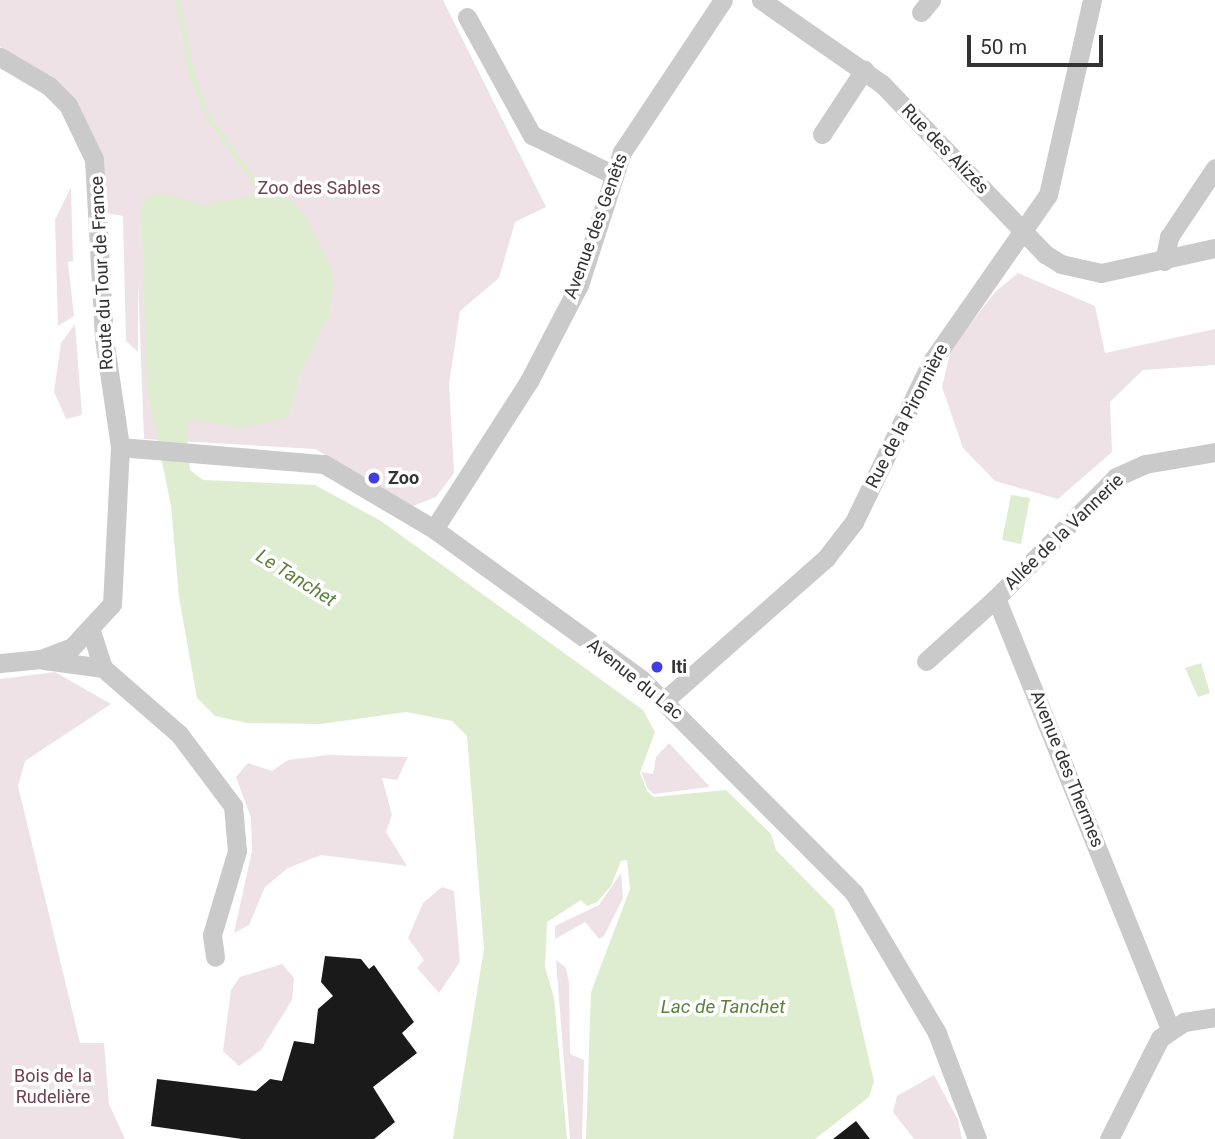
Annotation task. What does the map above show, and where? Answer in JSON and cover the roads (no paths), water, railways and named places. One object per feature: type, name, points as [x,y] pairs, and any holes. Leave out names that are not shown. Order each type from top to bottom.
[{"type":"street","name":"Avenue des Genêts","points":[[434,529],[529,381],[579,285],[614,175],[638,125],[723,0]]},
{"type":"street","name":"Rue des Alizés","points":[[761,0],[864,70],[1045,254],[1078,271],[1101,273],[1215,248]]},
{"type":"street","name":"Rue de la Pironnière","points":[[665,700],[826,558],[854,522],[932,361],[1023,232],[1052,181],[1092,0]]},
{"type":"street","points":[[467,17],[532,135],[614,175]]},
{"type":"street","name":"Route du Tour de France","points":[[0,57],[49,86],[68,105],[94,159],[104,338],[121,447],[112,604],[91,631]]},
{"type":"street","points":[[822,134],[864,70]]},
{"type":"street","points":[[1164,261],[1169,237],[1215,168]]},
{"type":"street","name":"Avenue du Lac","points":[[121,447],[152,452],[324,464],[434,529],[665,700],[854,893],[937,1033],[977,1139]]},
{"type":"street","name":"Allée de la Vannerie","points":[[996,598],[1116,477],[1145,464],[1215,452]]},
{"type":"street","points":[[926,661],[996,598]]},
{"type":"street","name":"Avenue des Thermes","points":[[996,598],[1170,1029]]},
{"type":"street","points":[[41,659],[91,631],[103,668],[179,733],[233,806],[237,851],[212,935],[215,957]]},
{"type":"street","points":[[0,663],[41,659],[103,668]]},
{"type":"street","points":[[1122,1139],[1128,1108],[1145,1061],[1170,1029],[1215,1017]]},
{"type":"street","points":[[1110,1139],[1128,1108]]},
{"type":"water","name":"Lac de Tanchet","points":[[278,191],[302,211],[327,259],[334,278],[330,313],[298,379],[289,417],[242,428],[193,419],[186,427],[190,470],[203,480],[315,485],[381,521],[643,710],[655,732],[640,773],[647,791],[654,797],[726,790],[771,834],[776,850],[834,909],[874,1081],[869,1097],[815,1139],[586,1139],[591,992],[630,889],[627,860],[621,861],[611,886],[597,902],[587,906],[581,900],[547,922],[545,967],[554,998],[567,1139],[453,1139],[484,949],[467,736],[452,721],[406,712],[321,724],[247,723],[215,716],[197,698],[179,597],[171,506],[147,388],[141,207],[147,197],[162,193],[203,205]]},
{"type":"water","points":[[1011,495],[1030,498],[1021,544],[1002,540]]},
{"type":"water","points":[[1201,663],[1210,693],[1198,697],[1185,668]]},
{"type":"waterway","name":"Le Tanchet","points":[[177,0],[191,74],[210,120],[266,197]]},
{"type":"place","name":"Zoo","points":[[374,478]]},
{"type":"place","name":"Iti","points":[[657,667]]},
{"type":"park label","name":"Zoo des Sables","points":[[319,188]]},
{"type":"park label","name":"Bois de la Rudelière","points":[[53,1087]]}]
